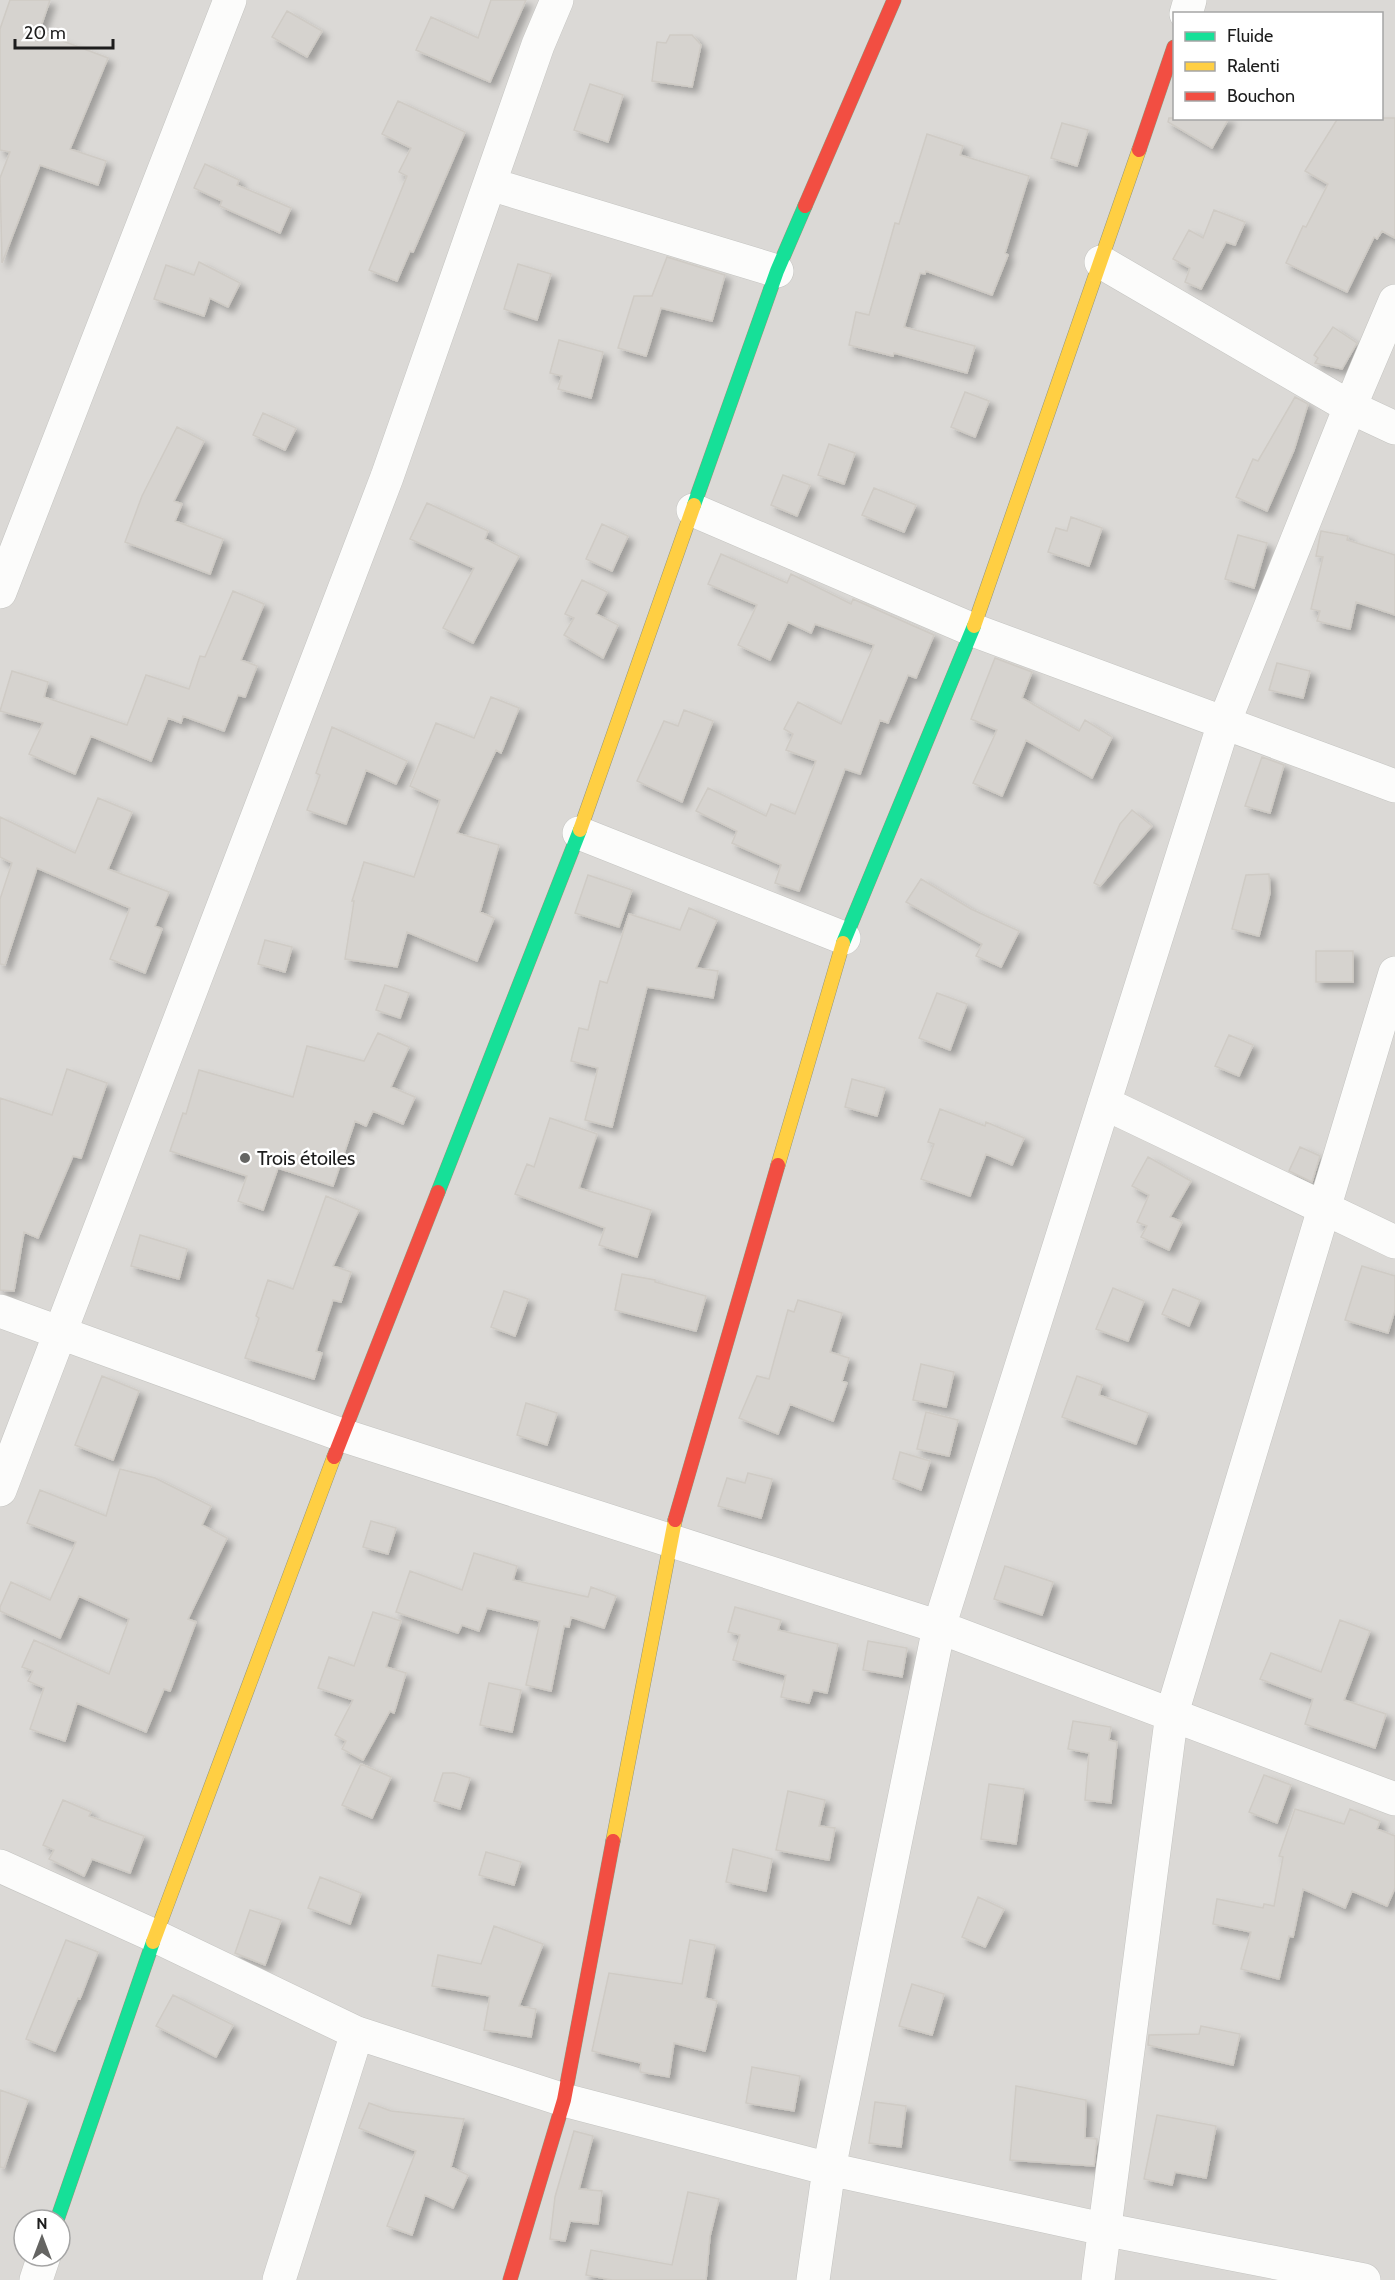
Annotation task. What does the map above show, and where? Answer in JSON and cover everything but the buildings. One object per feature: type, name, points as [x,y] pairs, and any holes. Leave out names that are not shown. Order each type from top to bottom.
[{"type":"street","points":[[0,592],[230,0]]},
{"type":"street","points":[[0,1490],[387,477],[557,0]]},
{"type":"street","points":[[61,2208],[155,1936],[342,1435],[579,833],[777,271],[894,0]]},
{"type":"street","points":[[510,2280],[564,2100],[669,1539],[843,938],[973,630],[1173,50]]},
{"type":"street","points":[[490,184],[777,271]]},
{"type":"street","points":[[1101,262],[1350,407],[1395,428]]},
{"type":"street","points":[[813,2280],[830,2169],[939,1627],[1224,723],[1350,407],[1395,301]]},
{"type":"street","points":[[693,510],[973,630],[1395,786]]},
{"type":"street","points":[[579,833],[843,938]]},
{"type":"street","points":[[1098,2280],[1172,1713],[1395,973]]},
{"type":"street","points":[[1104,1103],[1395,1242]]},
{"type":"street","points":[[0,1311],[58,1334],[342,1435],[939,1627],[1395,1799]]},
{"type":"street","points":[[0,1866],[155,1936],[357,2033],[564,2100],[830,2169],[1103,2229],[1364,2280]]},
{"type":"street","points":[[279,2280],[357,2033]]},
{"type":"shaded area","points":[[0,0],[1395,0],[1395,2280],[0,2280]]},
{"type":"traffic: fast","points":[[694,505],[777,271],[805,206]]},
{"type":"traffic: fast","points":[[843,943],[974,626]]},
{"type":"traffic: fast","points":[[438,1192],[580,830]]},
{"type":"traffic: fast","points":[[61,2208],[153,1942]]},
{"type":"traffic: slow","points":[[974,626],[1139,150]]},
{"type":"traffic: slow","points":[[580,830],[694,505]]},
{"type":"traffic: slow","points":[[778,1165],[843,943]]},
{"type":"traffic: slow","points":[[153,1942],[334,1457]]},
{"type":"traffic: slow","points":[[613,1841],[675,1520]]},
{"type":"traffic: jam","points":[[805,206],[894,0]]},
{"type":"traffic: jam","points":[[1139,150],[1173,50]]},
{"type":"traffic: jam","points":[[675,1520],[778,1165]]},
{"type":"traffic: jam","points":[[334,1457],[438,1192]]},
{"type":"traffic: jam","points":[[510,2280],[564,2100],[613,1841]]},
{"type":"place","name":"Trois étoiles","points":[[245,1158]]}]
